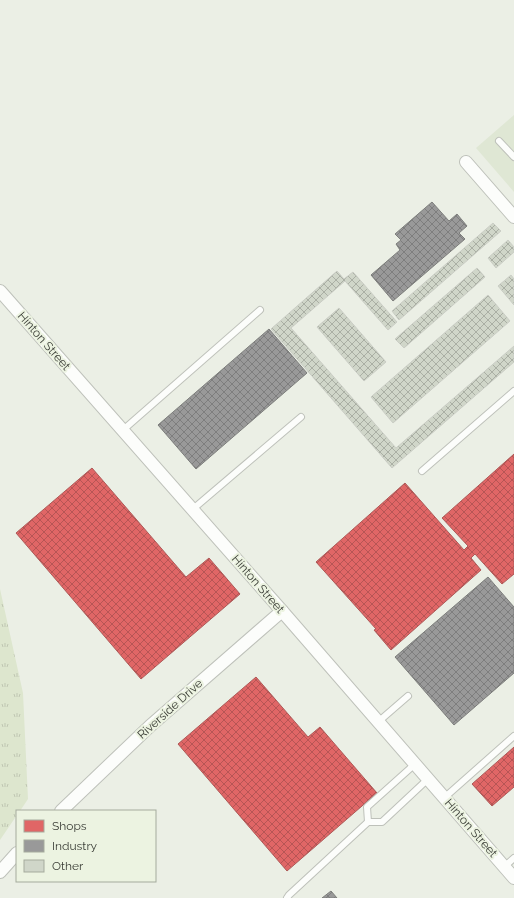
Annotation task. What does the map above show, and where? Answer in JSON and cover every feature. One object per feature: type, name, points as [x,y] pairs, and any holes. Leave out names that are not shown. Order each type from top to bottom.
[{"type":"street","points":[[464,160],[514,218]]},
{"type":"street","name":"Hinton Street","points":[[0,291],[193,509],[514,878]]},
{"type":"street","name":"Riverside Drive","points":[[62,810],[150,726],[282,611]]},
{"type":"street","points":[[0,872],[16,853]]},
{"type":"lane","points":[[499,141],[514,157]]},
{"type":"lane","points":[[123,430],[260,310]]},
{"type":"lane","points":[[422,471],[514,391]]},
{"type":"lane","points":[[193,509],[301,417]]},
{"type":"lane","points":[[378,722],[408,696]]},
{"type":"lane","points":[[444,798],[514,736]]},
{"type":"lane","points":[[368,822],[367,807],[416,764]]},
{"type":"lane","points":[[287,898],[368,822],[382,822],[428,779]]},
{"type":"lane","points":[[504,867],[514,858]]},
{"type":"shaded area","points":[[514,115],[514,192],[476,148]]},
{"type":"green space","points":[[0,589],[23,693],[28,799],[21,810],[16,810],[16,816],[0,840]]},
{"type":"building: Shops","points":[[514,454],[514,574],[502,584],[475,554],[471,558],[481,570],[391,650],[374,630],[376,629],[316,562],[405,483],[464,550],[468,546],[442,518]]},
{"type":"building: Shops","points":[[92,468],[186,577],[209,558],[240,594],[141,679],[16,533]]},
{"type":"building: Shops","points":[[256,677],[308,737],[320,727],[377,793],[287,871],[178,744]]},
{"type":"building: Shops","points":[[514,747],[514,787],[492,806],[472,784]]},
{"type":"building: Industry","points":[[432,202],[449,221],[457,214],[467,226],[459,233],[465,239],[393,301],[371,275],[400,250],[396,244],[401,240],[395,234]]},
{"type":"building: Industry","points":[[269,329],[307,373],[196,469],[158,425]]},
{"type":"building: Industry","points":[[488,577],[514,607],[514,673],[454,725],[395,657]]},
{"type":"building: Industry","points":[[331,891],[337,898],[322,898]]},
{"type":"building: Other","points":[[493,223],[501,231],[399,320],[392,311]]},
{"type":"building: Other","points":[[508,240],[514,247],[514,252],[496,268],[488,258]]},
{"type":"building: Other","points":[[477,268],[485,277],[404,348],[395,339]]},
{"type":"building: Other","points":[[337,271],[344,279],[353,272],[397,322],[388,330],[345,281],[291,328],[396,448],[514,346],[514,362],[392,468],[271,329]]},
{"type":"building: Other","points":[[511,275],[514,279],[514,305],[498,286]]},
{"type":"building: Other","points":[[488,295],[510,321],[393,423],[371,397]]},
{"type":"building: Other","points":[[339,308],[386,362],[364,381],[317,327]]}]
